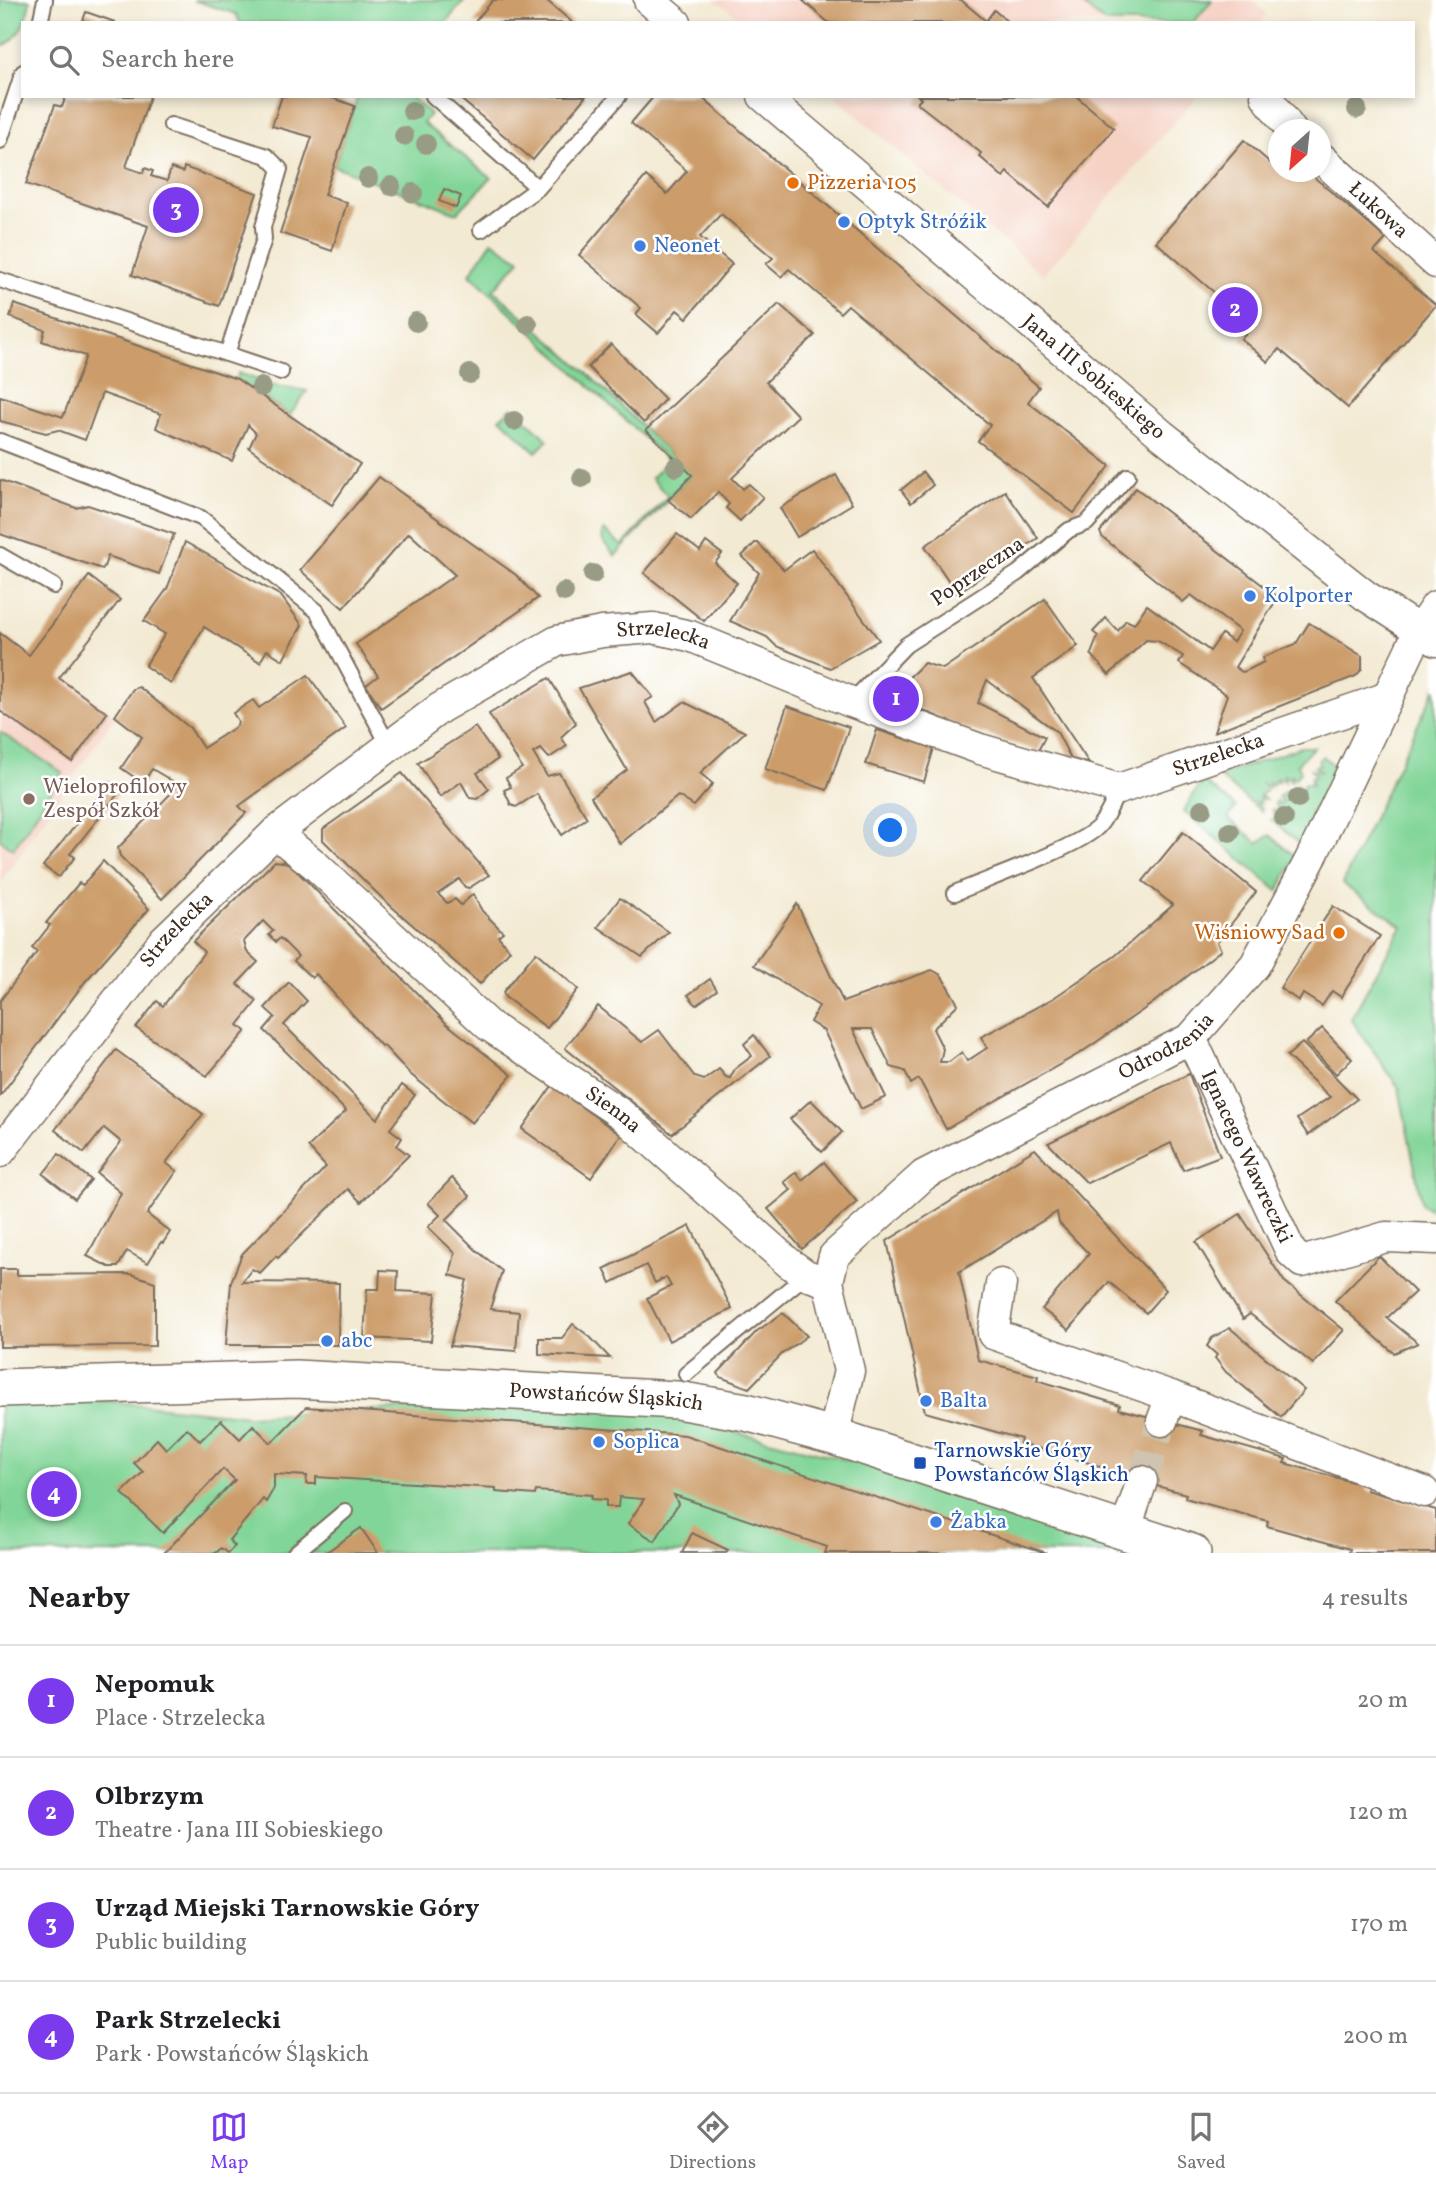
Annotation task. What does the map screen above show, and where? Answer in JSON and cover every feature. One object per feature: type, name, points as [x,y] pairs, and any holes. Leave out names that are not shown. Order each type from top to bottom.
[{"type":"street","points":[[649,0],[674,21]]},
{"type":"street","name":"Jana III Sobieskiego","points":[[764,98],[1162,435],[1366,596],[1428,636]]},
{"type":"street","points":[[1267,98],[1283,119]]},
{"type":"street","name":"Łukowa","points":[[1331,166],[1436,262]]},
{"type":"street","points":[[1388,697],[1428,636],[1436,606]]},
{"type":"street","name":"Strzelecka","points":[[0,1152],[164,940],[275,833],[440,708],[557,641],[602,632],[653,628],[691,636],[851,702],[980,749],[1119,789],[1388,697]]},
{"type":"street","name":"Odrodzenia","points":[[817,1279],[839,1249],[924,1175],[1191,1038],[1255,965],[1310,860],[1388,697]]},
{"type":"street","name":"Sienna","points":[[275,833],[314,864],[488,1026],[621,1114],[817,1279]]},
{"type":"street","name":"Ignacego Wawreczki","points":[[1191,1038],[1291,1252],[1302,1262],[1386,1237],[1436,1238]]},
{"type":"street","points":[[817,1279],[849,1371],[848,1386],[833,1436]]},
{"type":"street","points":[[1001,1284],[993,1334],[1167,1409],[1424,1492]]},
{"type":"street","name":"Powstańców Śląskich","points":[[0,1388],[296,1379],[578,1392],[710,1405],[833,1436],[1192,1553]]},
{"type":"street","points":[[1125,1531],[1142,1481]]},
{"type":"lane","points":[[40,21],[45,0]]},
{"type":"lane","points":[[0,141],[21,78]]},
{"type":"lane","points":[[435,98],[538,188]]},
{"type":"lane","points":[[481,230],[538,188],[617,98]]},
{"type":"lane","points":[[171,125],[267,156],[279,169],[263,227],[264,239],[227,354]]},
{"type":"lane","points":[[0,280],[281,372]]},
{"type":"lane","points":[[0,440],[201,518],[317,611],[389,746]]},
{"type":"lane","name":"Poprzeczna","points":[[851,702],[906,645],[1018,573],[1069,530],[1087,523],[1128,476]]},
{"type":"lane","points":[[0,555],[54,586]]},
{"type":"lane","points":[[956,892],[1063,846],[1097,828],[1108,814],[1119,789]]},
{"type":"lane","points":[[686,1374],[817,1279]]},
{"type":"lane","points":[[295,1553],[345,1511]]},
{"type":"shaded area","points":[[714,0],[1251,0],[1267,14],[1262,21],[744,21]]},
{"type":"shaded area","points":[[836,98],[1195,98],[1043,275]]},
{"type":"shaded area","name":"Wieloprofilowy Zespół Szkół","points":[[0,632],[115,716],[0,883]]},
{"type":"green space","points":[[0,0],[30,0],[24,21],[21,21],[21,28],[12,40],[0,47]]},
{"type":"green space","points":[[193,0],[465,0],[447,21],[239,21],[236,14]]},
{"type":"green space","points":[[1077,0],[1212,0],[1195,21],[1103,21]]},
{"type":"green space","points":[[357,98],[412,98],[430,114],[423,123],[491,178],[457,213],[334,166]]},
{"type":"green space","points":[[492,241],[520,260],[493,290],[585,371],[692,475],[615,556],[603,541],[602,533],[604,530],[622,546],[668,496],[651,478],[668,460],[470,274]]},
{"type":"green space","points":[[238,373],[276,386],[307,391],[290,415],[237,379]]},
{"type":"green space","points":[[512,407],[548,440],[536,452],[500,418]]},
{"type":"green space","points":[[1435,689],[1436,1212],[1422,1205],[1399,1088],[1351,1019],[1402,926],[1342,884]]},
{"type":"green space","points":[[0,732],[63,773],[13,849],[0,840]]},
{"type":"green space","points":[[1301,747],[1314,747],[1297,764],[1301,771],[1296,778],[1291,775],[1292,781],[1284,775],[1285,782],[1279,777],[1278,782],[1275,779],[1273,785],[1269,782],[1270,787],[1262,784],[1267,790],[1260,795],[1265,799],[1259,798],[1261,803],[1255,802],[1262,808],[1261,811],[1218,776]]},
{"type":"green space","points":[[1323,756],[1333,765],[1331,781],[1301,845],[1271,820],[1275,818],[1273,813],[1279,815],[1273,810],[1280,810],[1275,804],[1276,801],[1281,805],[1283,801],[1278,798],[1281,794],[1285,797],[1284,791],[1293,798],[1300,791],[1298,785],[1303,789],[1304,783],[1312,785],[1311,777],[1316,776],[1311,769],[1321,772],[1315,766],[1320,765],[1318,761]]},
{"type":"green space","points":[[1204,782],[1236,807],[1228,818],[1258,843],[1270,835],[1296,857],[1278,891],[1184,811],[1193,794]]},
{"type":"green space","points":[[0,1390],[249,1416],[607,1399],[958,1488],[1135,1553],[0,1553]]},
{"type":"building","points":[[493,0],[546,0],[571,21],[476,21]]},
{"type":"building","points":[[802,0],[961,0],[986,21],[827,21]]},
{"type":"building","points":[[994,10],[1007,21],[986,21]]},
{"type":"building","points":[[86,12],[112,21],[83,21]]},
{"type":"building","points":[[65,98],[149,98],[126,167],[143,173],[145,168],[153,171],[151,176],[167,181],[171,168],[183,172],[184,167],[257,193],[219,306],[132,275],[148,226],[26,184],[55,105],[62,107]]},
{"type":"building","points":[[281,98],[333,98],[355,106],[324,195],[347,203],[332,251],[280,233],[312,137],[272,126]]},
{"type":"building","points":[[459,98],[584,98],[533,160]]},
{"type":"building","points":[[652,98],[702,98],[1039,387],[1028,402],[1110,466],[1074,513],[978,441],[990,425],[848,305],[840,313],[789,269],[781,277],[766,264],[773,258],[721,214],[700,237],[732,264],[687,318],[677,310],[658,333],[636,314],[641,308],[579,255],[646,176],[667,194],[687,171],[631,123]]},
{"type":"building","points":[[1078,98],[1114,128],[1048,207],[1007,172],[1003,177],[979,156],[981,153],[917,103],[921,99]]},
{"type":"building","points":[[1244,140],[1268,161],[1268,182],[1320,182],[1386,239],[1374,252],[1436,305],[1348,408],[1279,349],[1268,362],[1241,339],[1253,326],[1156,242]]},
{"type":"building","points":[[444,189],[461,196],[456,208],[439,201]]},
{"type":"building","points":[[14,304],[237,379],[360,464],[332,505],[249,448],[256,433],[248,425],[232,461],[156,428],[161,414],[102,393],[85,440],[58,430],[46,433],[0,421],[0,396],[63,417],[86,356],[42,341],[45,330],[10,317]]},
{"type":"building","points":[[779,304],[815,335],[766,382],[798,416],[732,478],[743,489],[749,484],[763,497],[740,521],[726,508],[729,504],[718,492],[691,519],[668,500],[692,475],[646,430]]},
{"type":"building","points":[[611,344],[665,399],[644,423],[588,367]]},
{"type":"building","points":[[923,472],[933,485],[911,503],[901,490]]},
{"type":"building","points":[[836,475],[852,504],[797,537],[780,508]]},
{"type":"building","points":[[379,477],[516,575],[538,598],[381,708],[366,685],[378,676],[356,644],[455,575],[409,533],[343,608],[300,570]]},
{"type":"building","points":[[0,480],[76,508],[88,505],[174,534],[159,574],[108,556],[103,569],[99,568],[0,534]]},
{"type":"building","points":[[1136,488],[1278,597],[1235,667],[1242,672],[1246,671],[1264,662],[1263,657],[1296,644],[1309,623],[1362,656],[1362,669],[1356,676],[1214,732],[1227,695],[1179,663],[1183,656],[1158,641],[1146,640],[1109,675],[1091,654],[1098,636],[1093,632],[1106,618],[1118,631],[1126,620],[1134,624],[1147,605],[1210,651],[1222,634],[1233,642],[1240,631],[1191,595],[1183,602],[1102,537],[1100,532]]},
{"type":"building","points":[[1005,491],[1038,538],[957,593],[925,546]]},
{"type":"building","points":[[677,534],[700,551],[706,542],[722,554],[715,563],[737,583],[704,621],[644,573]]},
{"type":"building","points":[[185,542],[281,596],[302,625],[283,660],[267,650],[260,662],[204,627],[171,684],[145,666],[165,634],[144,621],[167,589]]},
{"type":"building","points":[[755,543],[784,570],[812,549],[879,640],[830,668],[776,646],[767,637],[730,621],[759,573],[742,556]]},
{"type":"building","points":[[89,576],[120,600],[59,678],[107,713],[72,762],[0,711],[0,633],[29,655]]},
{"type":"building","points":[[1045,599],[1078,646],[1033,678],[1089,763],[1071,759],[1057,732],[987,680],[978,703],[1045,737],[1038,751],[967,729],[896,699],[900,686],[924,663],[943,669]]},
{"type":"building","points":[[632,671],[653,697],[645,702],[656,722],[684,702],[745,732],[700,773],[713,784],[694,806],[678,796],[620,844],[591,797],[627,770],[579,688]]},
{"type":"building","points":[[308,675],[346,728],[239,806],[246,813],[162,899],[120,856],[118,848],[179,785],[152,769],[143,783],[121,768],[142,737],[115,716],[133,689],[139,687],[190,728],[203,748],[237,726],[238,721],[233,713],[253,700],[259,708]]},
{"type":"building","points":[[549,678],[576,723],[561,737],[567,746],[549,758],[541,749],[533,753],[547,776],[559,773],[587,818],[562,835],[537,794],[516,807],[511,805],[504,790],[511,787],[506,778],[522,768],[489,714]]},
{"type":"building","points":[[787,706],[849,727],[827,790],[765,769]]},
{"type":"building","points":[[475,727],[498,759],[477,773],[489,789],[477,799],[470,798],[461,782],[440,797],[418,763]]},
{"type":"building","points":[[877,730],[934,748],[924,782],[866,764]]},
{"type":"building","points":[[402,773],[489,875],[469,888],[459,879],[438,894],[447,903],[455,899],[461,905],[473,894],[482,911],[503,932],[498,936],[510,950],[480,984],[383,899],[323,840],[323,829]]},
{"type":"building","points":[[110,782],[121,790],[70,854],[75,857],[59,877],[43,866]]},
{"type":"building","points":[[1183,832],[1256,892],[1217,942],[1221,950],[1153,1003],[1082,1052],[946,1129],[919,1079],[911,1084],[905,1071],[891,1067],[872,1029],[853,1029],[886,1097],[861,1109],[824,1031],[810,1022],[819,1006],[754,965],[797,904],[843,1002],[932,970],[941,975],[958,1004],[933,1029],[943,1049],[940,1062],[949,1062],[962,1052],[967,1061],[987,1048],[981,1037],[1052,999],[1115,956],[1173,905],[1143,881]]},
{"type":"building","points":[[103,861],[149,909],[84,983],[0,1096],[0,1001],[37,952],[32,948],[50,925],[46,923],[79,883],[83,885]]},
{"type":"building","points":[[275,861],[289,863],[447,1024],[512,1075],[472,1123],[410,1074],[383,1045],[382,1047],[316,974],[312,978],[294,961],[298,956],[280,938],[276,942],[269,935],[273,931],[263,921],[244,941],[247,952],[258,962],[237,984],[257,1001],[238,1025],[246,1031],[207,1076],[136,1028],[157,1001],[163,1006],[204,952],[193,941]]},
{"type":"building","points":[[620,898],[669,932],[642,957],[598,927]]},
{"type":"building","points":[[1333,906],[1380,936],[1341,997],[1332,991],[1322,1006],[1303,994],[1299,1001],[1280,988]]},
{"type":"building","points":[[536,952],[578,989],[547,1028],[505,997],[503,992]]},
{"type":"building","points":[[710,979],[717,990],[696,1005],[688,995]]},
{"type":"building","points":[[289,982],[307,1001],[284,1025],[377,1119],[402,1085],[415,1095],[390,1129],[402,1138],[397,1146],[409,1155],[361,1202],[348,1189],[278,1258],[276,1256],[260,1273],[252,1269],[242,1282],[339,1283],[338,1345],[226,1345],[231,1282],[242,1254],[326,1167],[308,1147],[346,1111],[264,1030],[275,1017],[265,1008]]},
{"type":"building","points":[[598,1006],[642,1042],[659,1030],[695,1077],[704,1080],[719,1069],[730,1078],[735,1069],[752,1056],[744,1044],[754,1035],[770,1056],[672,1134],[565,1048]]},
{"type":"building","points":[[1322,1028],[1352,1059],[1336,1074],[1306,1043]]},
{"type":"building","points":[[1302,1043],[1357,1099],[1308,1135],[1297,1119],[1330,1097],[1287,1056]]},
{"type":"building","points":[[116,1050],[203,1114],[166,1163],[177,1171],[147,1214],[170,1232],[148,1263],[127,1251],[118,1267],[109,1267],[87,1256],[121,1193],[97,1173],[121,1142],[104,1128],[84,1153],[55,1130]]},
{"type":"building","points":[[1189,1074],[1220,1156],[1183,1170],[1171,1143],[1087,1183],[1048,1143]]},
{"type":"building","points":[[552,1086],[621,1135],[591,1178],[522,1129]]},
{"type":"building","points":[[811,1100],[842,1132],[822,1152],[790,1119]]},
{"type":"building","points":[[1035,1149],[1166,1290],[1146,1313],[1109,1282],[1069,1330],[1042,1309],[1089,1254],[1059,1223],[1057,1212],[959,1272],[978,1360],[1038,1376],[1037,1380],[1120,1405],[1119,1409],[1203,1431],[1201,1435],[1286,1459],[1284,1463],[1367,1486],[1366,1490],[1436,1510],[1436,1553],[1349,1553],[1350,1549],[1267,1526],[1268,1521],[1185,1498],[1186,1494],[1102,1471],[1103,1467],[1020,1443],[1021,1439],[925,1412],[887,1241]]},
{"type":"building","points":[[59,1154],[91,1180],[75,1199],[43,1174]]},
{"type":"building","points":[[824,1162],[857,1202],[802,1249],[768,1209],[791,1190],[784,1182],[796,1172],[802,1180]]},
{"type":"building","points":[[452,1178],[470,1196],[446,1220],[502,1271],[490,1309],[519,1312],[516,1351],[450,1346],[467,1280],[450,1275],[455,1253],[428,1227],[440,1215],[428,1203]]},
{"type":"building","points":[[1240,1214],[1284,1281],[1344,1330],[1313,1364],[1250,1314],[1243,1319],[1196,1242]]},
{"type":"building","points":[[690,1226],[732,1309],[669,1341],[647,1298],[671,1286],[666,1277],[655,1283],[646,1265],[611,1283],[604,1269]]},
{"type":"building","points":[[1379,1256],[1415,1292],[1387,1318],[1418,1343],[1394,1353],[1335,1301]]},
{"type":"building","points":[[0,1269],[17,1269],[17,1275],[131,1274],[155,1282],[155,1346],[0,1347]]},
{"type":"building","points":[[380,1270],[398,1271],[397,1291],[436,1293],[431,1341],[364,1338],[367,1289],[379,1289]]},
{"type":"building","points":[[783,1313],[807,1336],[782,1354],[749,1388],[720,1377],[718,1373],[757,1331]]},
{"type":"building","points":[[573,1324],[610,1358],[539,1354],[539,1338],[562,1338]]},
{"type":"building","points":[[1230,1328],[1304,1390],[1281,1417],[1226,1372],[1215,1358],[1217,1355],[1207,1346],[1212,1338]]},
{"type":"building","points":[[306,1407],[685,1435],[1047,1553],[825,1553],[827,1547],[674,1495],[678,1504],[655,1541],[628,1524],[644,1499],[619,1497],[618,1507],[606,1507],[606,1500],[591,1499],[592,1495],[536,1491],[535,1495],[496,1492],[496,1488],[316,1477],[316,1484],[306,1484],[307,1476],[274,1474],[274,1488],[266,1502],[263,1499],[229,1540],[235,1546],[228,1553],[221,1548],[216,1553],[164,1553],[235,1480],[223,1469],[163,1533],[122,1493],[143,1472],[134,1463],[157,1439],[166,1449],[187,1428],[200,1441],[221,1420],[240,1439],[253,1425],[271,1443]]},
{"type":"building","points":[[361,1528],[378,1553],[325,1553]]},
{"type":"building","points":[[692,1533],[728,1550],[726,1553],[682,1553]]},
{"type":"tunnel","points":[[1142,1481],[1162,1421]]},
{"type":"place","name":"Pizzeria 105","points":[[793,183]]},
{"type":"place","name":"Urząd Miejski Tarnowskie Góry","points":[[176,210]]},
{"type":"place","name":"Optyk Stróźik","points":[[844,222]]},
{"type":"place","name":"Neonet","points":[[640,246]]},
{"type":"place","name":"Olbrzym","points":[[1235,310]]},
{"type":"place","name":"Kolporter","points":[[1250,596]]},
{"type":"place","name":"Nepomuk","points":[[896,699]]},
{"type":"place","name":"Wieloprofilowy Zespół Szkół","points":[[29,799]]},
{"type":"place","name":"Wiśniowy Sad","points":[[1339,933]]},
{"type":"place","name":"abc","points":[[327,1341]]},
{"type":"place","name":"Balta","points":[[926,1401]]},
{"type":"place","name":"Soplica","points":[[599,1442]]},
{"type":"place","name":"Tarnowskie Góry Powstańców Śląskich","points":[[920,1463]]},
{"type":"place","name":"Park Strzelecki","points":[[54,1494]]},
{"type":"place","name":"Żabka","points":[[936,1522]]}]
